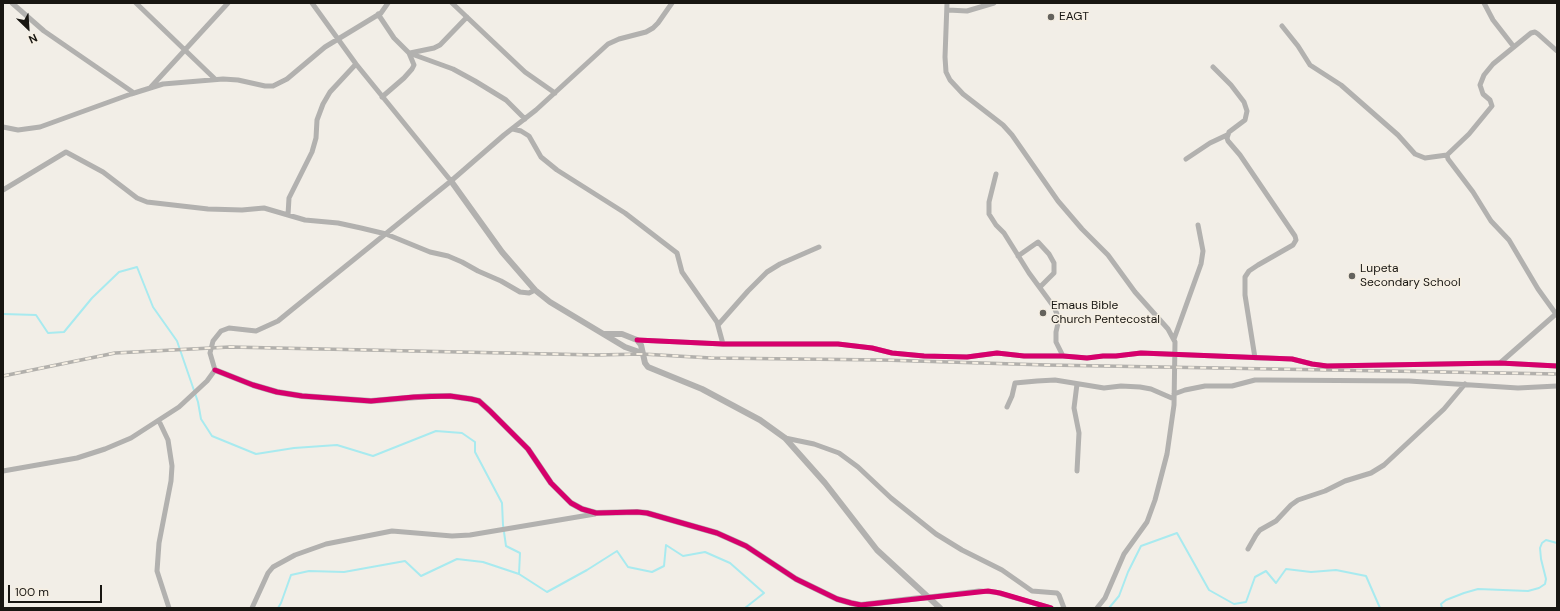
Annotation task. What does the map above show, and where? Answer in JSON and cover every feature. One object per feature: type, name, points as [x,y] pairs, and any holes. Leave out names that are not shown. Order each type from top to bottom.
[{"type":"street","points":[[12,3],[44,31],[134,93]]},
{"type":"street","points":[[136,3],[215,79]]},
{"type":"street","points":[[150,88],[228,3]]},
{"type":"street","points":[[312,3],[356,64],[451,181],[502,252],[535,290],[550,302],[625,347],[642,353]]},
{"type":"street","points":[[3,128],[18,130],[40,127],[134,93],[177,82],[215,79],[238,80],[265,86],[273,86],[287,79],[325,47],[384,10],[388,3]]},
{"type":"street","points":[[452,3],[525,72],[555,93]]},
{"type":"street","points":[[215,370],[210,353],[216,335],[229,328],[256,331],[278,320],[289,312],[525,119],[608,44],[619,38],[646,32],[653,28],[672,3]]},
{"type":"street","points":[[947,3],[948,10],[945,57],[946,72],[950,80],[963,94],[980,106],[1007,130],[1058,201],[1082,229],[1108,255],[1135,292],[1168,328],[1174,339]]},
{"type":"street","points":[[948,10],[967,11],[994,3]]},
{"type":"street","points":[[1484,3],[1493,20],[1514,47]]},
{"type":"street","points":[[378,14],[394,38],[409,53],[414,63],[412,69],[382,97]]},
{"type":"street","points":[[409,53],[434,48],[440,45],[467,17]]},
{"type":"street","points":[[1282,26],[1294,39],[1310,65],[1341,85],[1398,135],[1415,154],[1425,158],[1447,155],[1469,134],[1492,106],[1490,100],[1481,90],[1480,82],[1493,64],[1530,33],[1535,32],[1557,51]]},
{"type":"street","points":[[409,53],[453,69],[475,81],[506,100],[525,119]]},
{"type":"street","points":[[288,214],[289,198],[312,152],[316,138],[317,120],[323,104],[340,80],[356,64]]},
{"type":"street","points":[[1186,159],[1210,143],[1227,135],[1245,120],[1247,111],[1244,102],[1231,85],[1213,67]]},
{"type":"street","points":[[513,128],[529,136],[541,157],[551,166],[630,216],[677,253],[682,272],[718,325],[723,344]]},
{"type":"street","points":[[1227,135],[1228,141],[1292,230],[1296,240],[1293,245],[1249,271],[1245,277],[1245,295],[1255,358]]},
{"type":"street","points":[[3,190],[66,152],[103,172],[137,198],[147,202],[208,209],[242,210],[264,208],[305,220],[338,223],[386,234],[430,252],[448,256],[501,281],[520,292],[528,293],[535,290]]},
{"type":"street","points":[[1447,155],[1448,159],[1473,192],[1491,222],[1509,240],[1538,288],[1556,313],[1500,363]]},
{"type":"street","points":[[996,174],[989,202],[989,214],[1050,301],[1059,320],[1056,337],[1062,356]]},
{"type":"street","points":[[1097,608],[1105,598],[1124,554],[1144,528],[1153,508],[1167,454],[1174,397],[1174,339],[1203,257],[1198,225]]},
{"type":"street","points":[[1018,256],[1038,242],[1048,254],[1054,263],[1054,273],[1040,287]]},
{"type":"street","points":[[718,325],[748,290],[767,272],[780,264],[819,247]]},
{"type":"street","points":[[604,334],[622,334],[637,340],[723,344],[846,344],[892,353],[924,356],[967,357],[997,353],[1024,356],[1062,356],[1087,358],[1141,353],[1292,359],[1328,366],[1500,363],[1557,366]]},
{"type":"street","points":[[637,340],[641,345],[645,363],[650,369],[702,389],[760,420],[785,438],[825,483],[877,550],[937,606]]},
{"type":"street","points":[[3,471],[77,458],[131,438],[179,407],[207,381],[215,370]]},
{"type":"street","points":[[215,370],[253,385],[277,392],[302,396],[371,401],[414,397],[450,396],[479,401],[490,410],[524,445],[548,480],[564,497],[582,509],[596,514]]},
{"type":"street","points":[[1007,407],[1016,382],[1055,380],[1104,388],[1121,386],[1140,387],[1174,397],[1185,390],[1205,386],[1232,386],[1255,380],[1360,380],[1465,384],[1518,388],[1557,386]]},
{"type":"street","points":[[1077,384],[1074,408],[1079,433],[1077,471]]},
{"type":"street","points":[[1248,549],[1260,530],[1276,521],[1290,505],[1298,500],[1325,491],[1345,481],[1371,473],[1380,468],[1444,409],[1465,384]]},
{"type":"street","points":[[159,421],[168,440],[172,466],[157,571],[169,608]]},
{"type":"street","points":[[785,438],[814,444],[839,453],[858,467],[891,498],[936,534],[962,550],[1002,570],[1032,591],[1057,593],[1064,608]]},
{"type":"street","points":[[252,608],[268,572],[273,567],[309,549],[338,540],[392,531],[452,536],[470,535],[596,514],[637,512],[647,513],[723,535],[752,550],[796,579],[831,596],[861,606],[979,591],[995,592],[1051,608]]},
{"type":"waterway","points":[[3,314],[36,315],[48,333],[64,332],[92,298],[119,272],[137,267],[153,307],[177,341],[198,402],[201,419],[212,436],[256,454],[294,448],[337,445],[373,456],[436,431],[462,433],[475,442],[475,452],[502,503],[506,546],[520,553],[519,574]]},
{"type":"waterway","points":[[1109,608],[1119,596],[1128,572],[1141,546],[1177,533],[1209,590],[1234,604],[1246,602],[1255,577],[1266,571],[1276,583],[1286,569],[1311,572],[1336,570],[1366,576],[1380,608]]},
{"type":"waterway","points":[[1442,608],[1441,604],[1446,600],[1478,589],[1528,591],[1539,588],[1545,584],[1546,579],[1540,548],[1542,543],[1546,540],[1557,543]]},
{"type":"waterway","points":[[278,608],[291,575],[309,571],[344,572],[405,561],[421,576],[457,559],[483,562],[519,574],[547,592],[587,570],[617,551],[628,567],[652,572],[664,566],[666,545],[683,556],[705,552],[730,563],[764,593],[745,608]]},
{"type":"railway","points":[[3,376],[115,353],[230,347],[597,355],[642,354],[711,358],[883,360],[1047,365],[1557,374]]},
{"type":"cycle path","points":[[637,340],[723,344],[838,344],[872,348],[892,353],[924,356],[967,357],[997,353],[1024,356],[1063,356],[1087,358],[1141,353],[1292,359],[1327,366],[1500,363],[1557,366]]},
{"type":"cycle path","points":[[215,370],[253,385],[277,392],[302,396],[371,401],[414,397],[450,396],[479,401],[528,449],[551,483],[571,503],[582,509],[596,513],[647,513],[717,533],[746,546],[796,579],[837,599],[851,603],[861,605],[988,591],[1051,608]]},
{"type":"place","name":"EAGT","points":[[1051,17]]},
{"type":"place","name":"Lupeta Secondary School","points":[[1352,276]]},
{"type":"place","name":"Emaus Bible Church Pentecostal","points":[[1043,313]]}]
